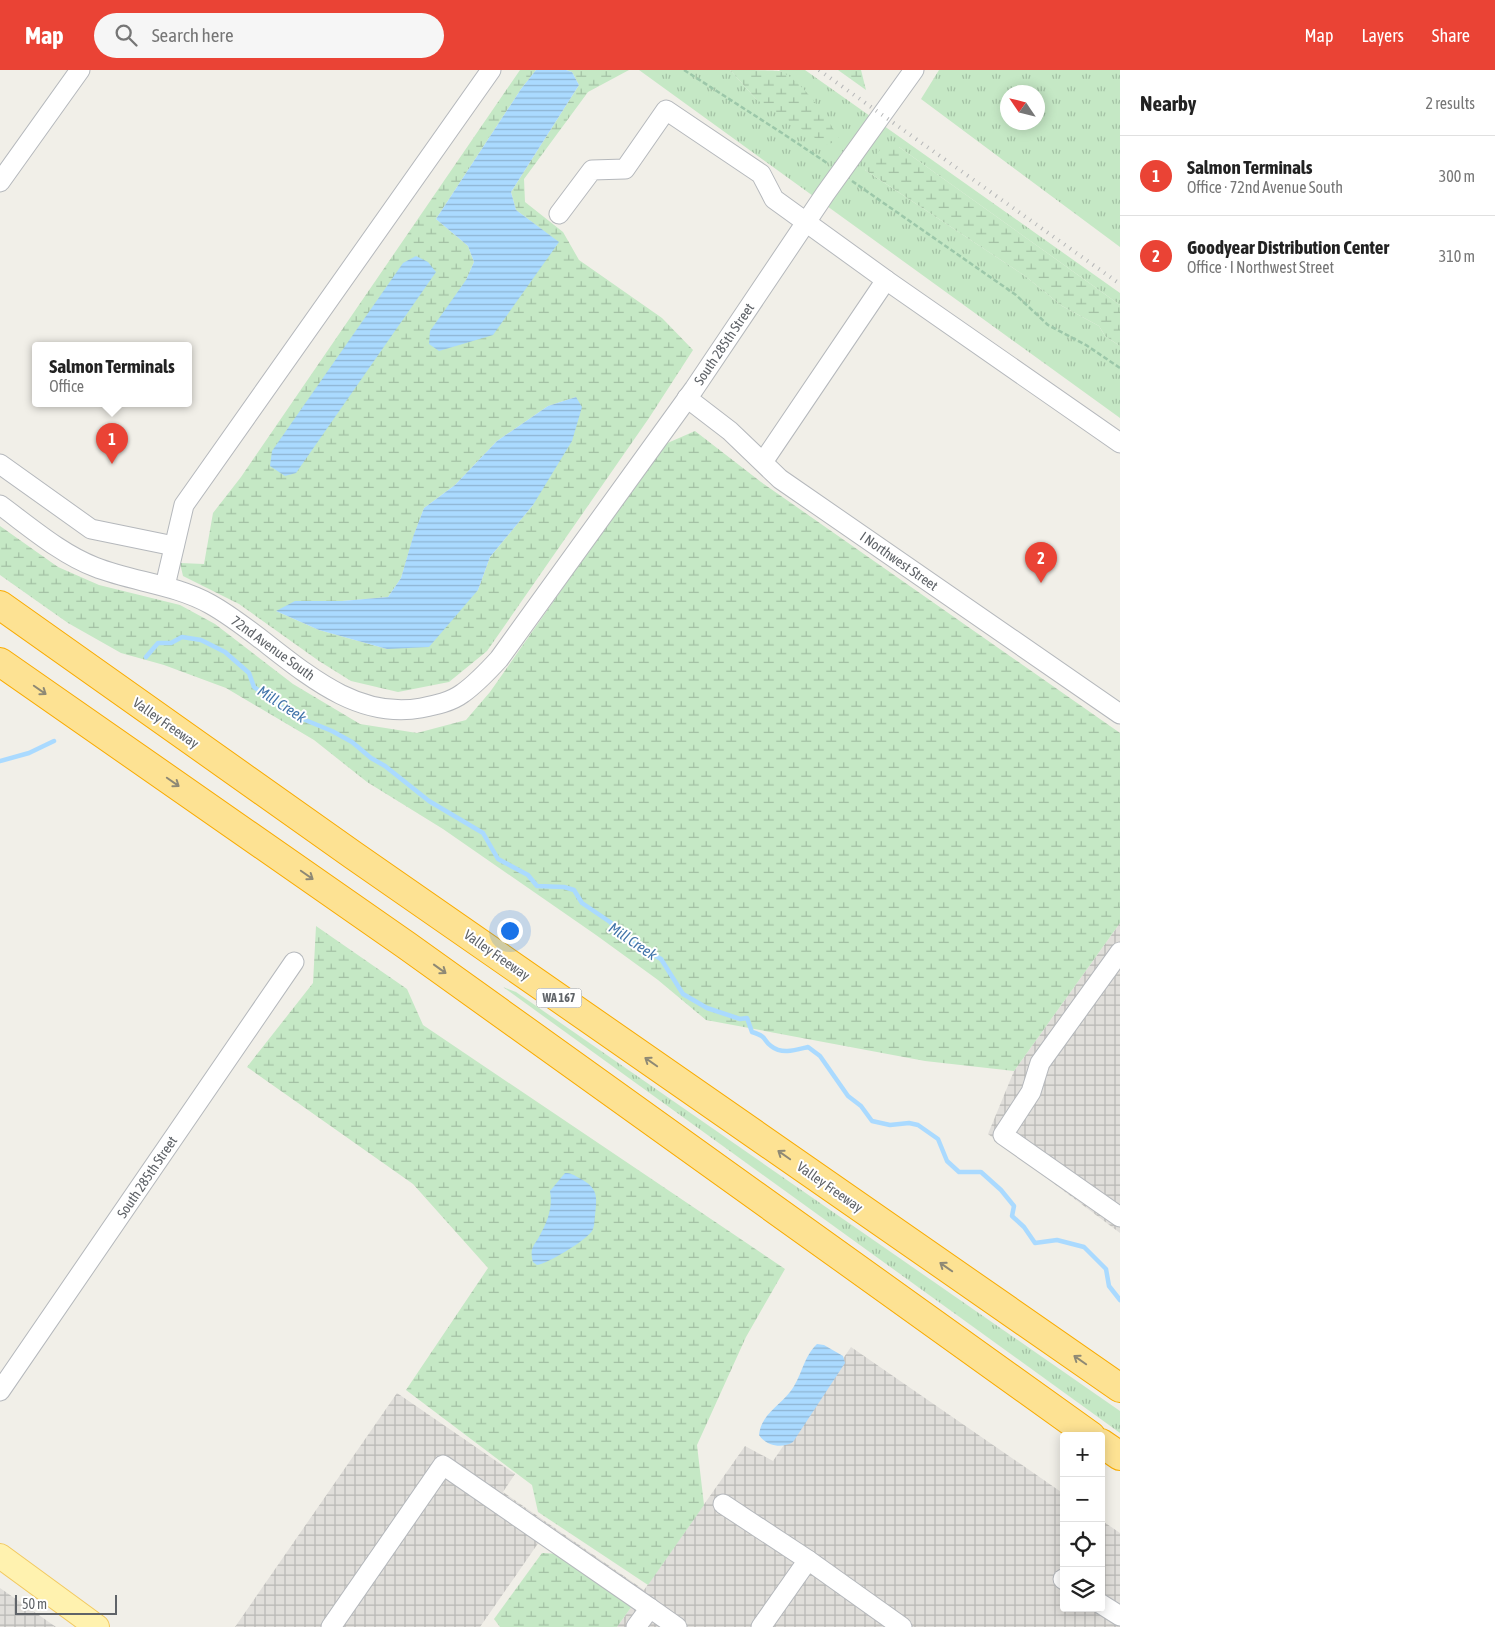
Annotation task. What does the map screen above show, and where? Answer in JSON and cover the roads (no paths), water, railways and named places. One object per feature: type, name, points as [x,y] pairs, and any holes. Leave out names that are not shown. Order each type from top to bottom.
[{"type":"highway","name":"Valley Freeway","points":[[0,606],[353,855],[1120,1388]]},
{"type":"highway","points":[[0,662],[414,951],[1085,1432]]},
{"type":"highway","points":[[1105,1446],[1120,1456]]},
{"type":"main road","points":[[0,1556],[97,1627]]},
{"type":"street","points":[[0,182],[80,70]]},
{"type":"street","points":[[165,586],[184,505],[491,70]]},
{"type":"street","name":"South 285th Street","points":[[529,616],[687,398],[825,194],[914,70]]},
{"type":"street","points":[[559,214],[592,170],[625,169],[666,110],[761,174],[774,199],[806,224],[1120,443]]},
{"type":"street","points":[[762,462],[886,280]]},
{"type":"street","name":"I Northwest Street","points":[[687,398],[730,432],[780,479],[1120,714]]},
{"type":"street","points":[[0,464],[91,528],[174,546]]},
{"type":"street","name":"72nd Avenue South","points":[[0,505],[59,547],[84,562],[110,572],[186,592],[210,604],[325,686],[352,700],[374,707],[395,710],[441,704],[462,694],[482,678],[500,659],[529,616]]},
{"type":"street","points":[[1120,952],[1040,1064],[1031,1092],[1003,1135],[1120,1217]]},
{"type":"street","name":"South 285th Street","points":[[0,1391],[294,962]]},
{"type":"street","points":[[331,1627],[443,1465],[677,1627]]},
{"type":"street","points":[[723,1504],[808,1560],[902,1627]]},
{"type":"street","points":[[761,1627],[808,1560]]},
{"type":"street","points":[[1105,1607],[1120,1616]]},
{"type":"street","points":[[636,1627],[650,1608]]},
{"type":"water","points":[[536,70],[566,70],[572,72],[579,85],[511,192],[516,210],[559,242],[493,335],[439,351],[429,344],[430,331],[466,280],[474,262],[468,246],[436,219],[521,89]]},
{"type":"water","points":[[416,256],[428,262],[436,272],[296,473],[285,476],[270,466],[272,451],[403,263]]},
{"type":"water","points":[[576,397],[582,407],[572,441],[533,505],[490,557],[478,590],[429,647],[387,649],[319,630],[276,611],[295,601],[342,601],[388,597],[401,578],[424,508],[455,485],[497,441],[548,406]]},
{"type":"water","points":[[565,1173],[576,1176],[593,1189],[596,1198],[594,1227],[575,1246],[537,1265],[533,1262],[532,1249],[548,1218],[551,1202],[550,1191]]},
{"type":"water","points":[[817,1344],[824,1345],[843,1356],[845,1363],[793,1442],[779,1446],[770,1444],[759,1435],[760,1428],[771,1412],[790,1392],[812,1349]]},
{"type":"waterway","name":"Mill Creek","points":[[146,657],[158,643],[171,643],[182,637],[201,640],[225,652],[249,673],[254,687],[293,715],[332,731],[352,742],[429,801],[483,833],[498,859],[528,875],[537,886],[564,887],[574,890],[582,903],[610,922],[634,944],[661,959],[683,994],[707,1008],[740,1019],[747,1018],[752,1032],[763,1037],[775,1049],[789,1051],[808,1047],[820,1056],[848,1096],[861,1106],[872,1121],[890,1125],[909,1123],[918,1125],[938,1139],[947,1161],[959,1172],[981,1172],[1001,1190],[1014,1206],[1012,1216],[1024,1227],[1035,1243],[1057,1240],[1084,1247],[1106,1269],[1109,1286],[1120,1300]]},
{"type":"waterway","name":"Mill Creek","points":[[0,761],[29,753],[54,741]]},
{"type":"railway","points":[[819,70],[1120,284]]},
{"type":"place","name":"Salmon Terminals","points":[[112,464]]},
{"type":"place","name":"Goodyear Distribution Center","points":[[1041,583]]}]
